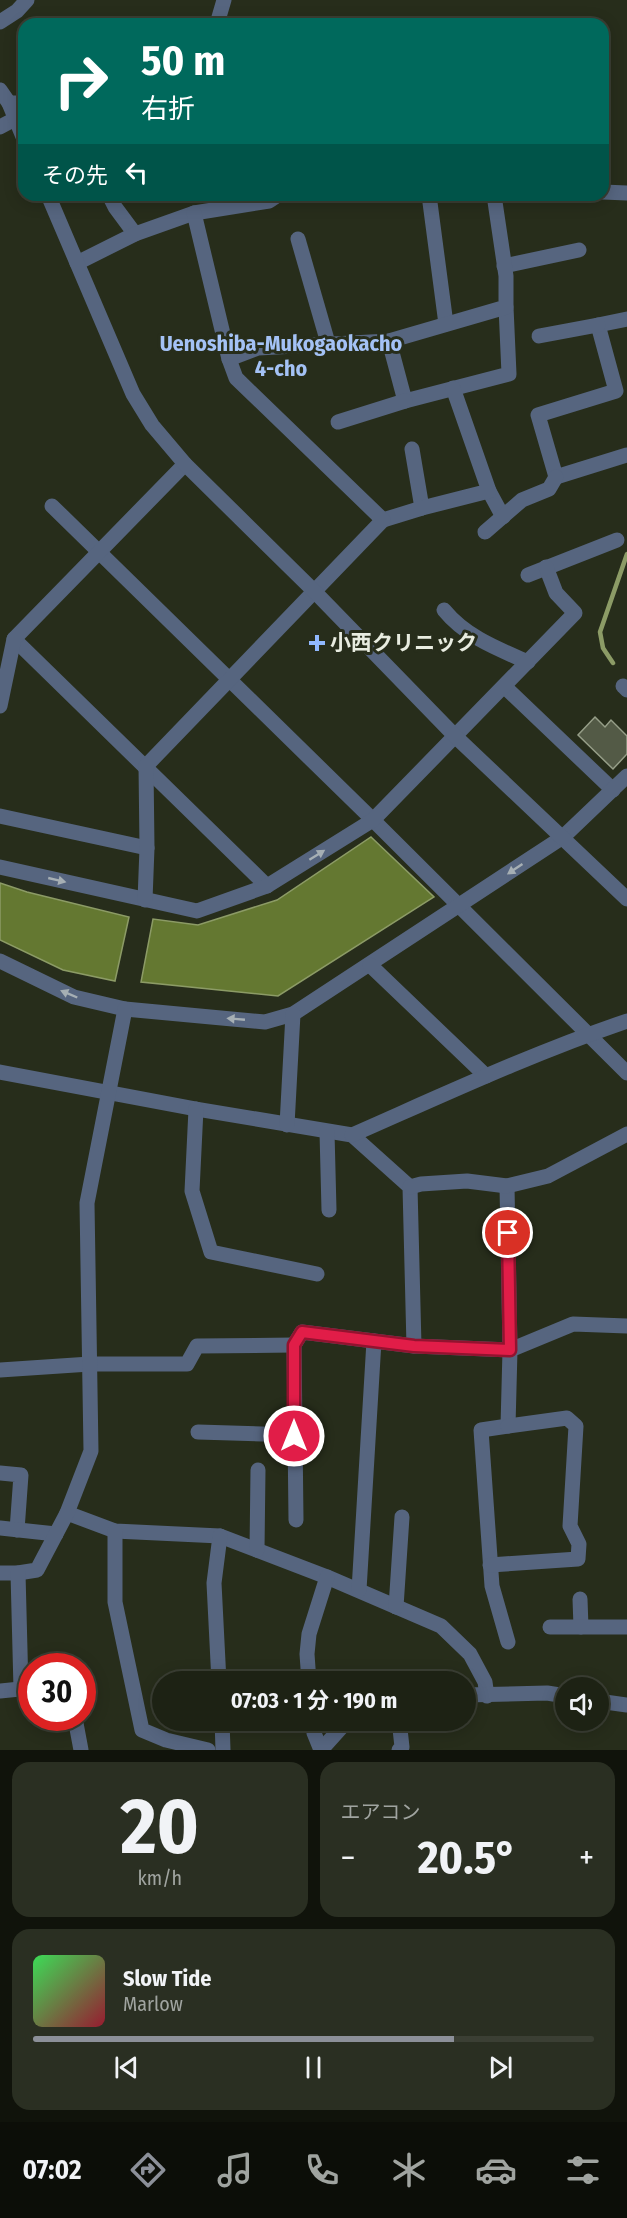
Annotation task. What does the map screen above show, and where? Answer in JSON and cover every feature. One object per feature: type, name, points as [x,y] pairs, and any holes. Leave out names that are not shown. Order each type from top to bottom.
[{"type":"street","points":[[0,22],[17,11],[27,0]]},
{"type":"street","points":[[219,17],[224,0]]},
{"type":"street","points":[[11,99],[18,126]]},
{"type":"street","points":[[0,127],[15,119]]},
{"type":"street","points":[[609,192],[627,193]]},
{"type":"street","points":[[51,201],[133,394],[152,425],[185,464],[315,592],[456,737],[627,899]]},
{"type":"street","points":[[112,201],[135,234]]},
{"type":"street","points":[[77,263],[135,234],[194,213],[269,201]]},
{"type":"street","points":[[430,201],[446,324]]},
{"type":"street","points":[[338,422],[405,401],[508,374],[504,266],[495,201]]},
{"type":"street","points":[[194,213],[229,359],[236,378],[383,520]]},
{"type":"street","points":[[298,239],[328,343]]},
{"type":"street","points":[[504,266],[579,250]]},
{"type":"street","points":[[229,359],[258,348],[388,341],[506,308]]},
{"type":"street","points":[[539,336],[627,319]]},
{"type":"street","points":[[556,477],[538,415],[621,390],[598,325]]},
{"type":"street","points":[[388,341],[405,401]]},
{"type":"street","points":[[453,388],[489,491],[503,517]]},
{"type":"street","points":[[412,449],[422,508]]},
{"type":"street","points":[[485,532],[522,500],[549,489],[556,477],[627,455]]},
{"type":"street","points":[[0,706],[14,639],[185,464]]},
{"type":"street","points":[[145,900],[146,766],[383,520],[489,491]]},
{"type":"street","points":[[52,506],[373,820],[627,1073]]},
{"type":"street","points":[[528,575],[617,540]]},
{"type":"street","points":[[0,867],[197,911],[267,886],[373,820],[575,613],[556,593],[546,567]]},
{"type":"street","points":[[444,610],[453,622],[482,642],[528,662]]},
{"type":"street","points":[[14,639],[267,886]]},
{"type":"street","points":[[505,687],[613,790]]},
{"type":"street","points":[[0,961],[74,997],[125,1010],[265,1022],[293,1014],[563,837],[627,776]]},
{"type":"street","points":[[0,816],[147,848]]},
{"type":"street","points":[[370,965],[486,1077]]},
{"type":"street","points":[[0,1573],[37,1570],[67,1513],[91,1451],[87,1203],[125,1010]]},
{"type":"street","points":[[287,1125],[293,1014]]},
{"type":"street","points":[[0,1072],[196,1109],[352,1135],[588,1034],[627,1021]]},
{"type":"street","points":[[196,1109],[192,1191],[211,1252],[318,1274]]},
{"type":"street","points":[[327,1131],[329,1210]]},
{"type":"street","points":[[410,1187],[421,1184],[467,1181],[507,1186],[548,1176],[627,1134]]},
{"type":"street","points":[[352,1135],[410,1187],[414,1346]]},
{"type":"street","points":[[507,1186],[510,1350],[508,1426]]},
{"type":"street","points":[[296,1520],[294,1345],[302,1332],[414,1346],[510,1350],[573,1324],[627,1326]]},
{"type":"street","points":[[358,1590],[374,1341]]},
{"type":"street","points":[[0,1370],[90,1364],[187,1365],[197,1346],[294,1345]]},
{"type":"street","points":[[490,1565],[578,1559],[579,1544],[570,1526],[576,1426],[567,1418],[481,1430],[490,1565],[492,1586],[508,1642]]},
{"type":"street","points":[[198,1432],[294,1436]]},
{"type":"street","points":[[257,1550],[258,1470]]},
{"type":"street","points":[[0,1473],[21,1475],[17,1530]]},
{"type":"street","points":[[67,1513],[115,1531],[220,1536],[327,1577],[441,1626],[470,1654],[484,1682],[487,1696]]},
{"type":"street","points":[[396,1607],[402,1517]]},
{"type":"street","points":[[0,1528],[56,1534]]},
{"type":"street","points":[[115,1531],[115,1602],[142,1730],[165,1745],[208,1750]]},
{"type":"street","points":[[218,1671],[214,1582],[220,1536]]},
{"type":"street","points":[[18,1573],[24,1653]]},
{"type":"street","points":[[308,1671],[309,1634],[327,1577]]},
{"type":"street","points":[[580,1599],[582,1627]]},
{"type":"street","points":[[550,1627],[627,1627]]},
{"type":"street","points":[[0,1691],[18,1690]]},
{"type":"street","points":[[476,1696],[555,1694]]},
{"type":"street","points":[[609,1703],[627,1705]]},
{"type":"street","points":[[77,1731],[81,1750]]},
{"type":"street","points":[[222,1731],[223,1750]]},
{"type":"street","points":[[314,1731],[321,1750],[338,1731]]},
{"type":"street","points":[[399,1750],[402,1746],[400,1731]]},
{"type":"shaded area","points":[[371,837],[434,897],[278,996],[141,982],[153,919],[198,925],[277,900]]},
{"type":"shaded area","points":[[0,883],[27,892],[129,917],[115,981],[63,970],[0,940]]},
{"type":"building","points":[[595,717],[605,727],[611,720],[627,736],[627,754],[613,769],[578,735]]},
{"type":"waterway","points":[[613,663],[603,648],[600,632],[627,554]]},
{"type":"place","name":"小西クリニック","points":[[317,643]]},
{"type":"district","name":"Uenoshiba-Mukogaokacho 4-cho","points":[[281,356]]},
{"type":"route","points":[[294,1436],[294,1345],[302,1332],[414,1346],[510,1350],[508,1233]]}]
